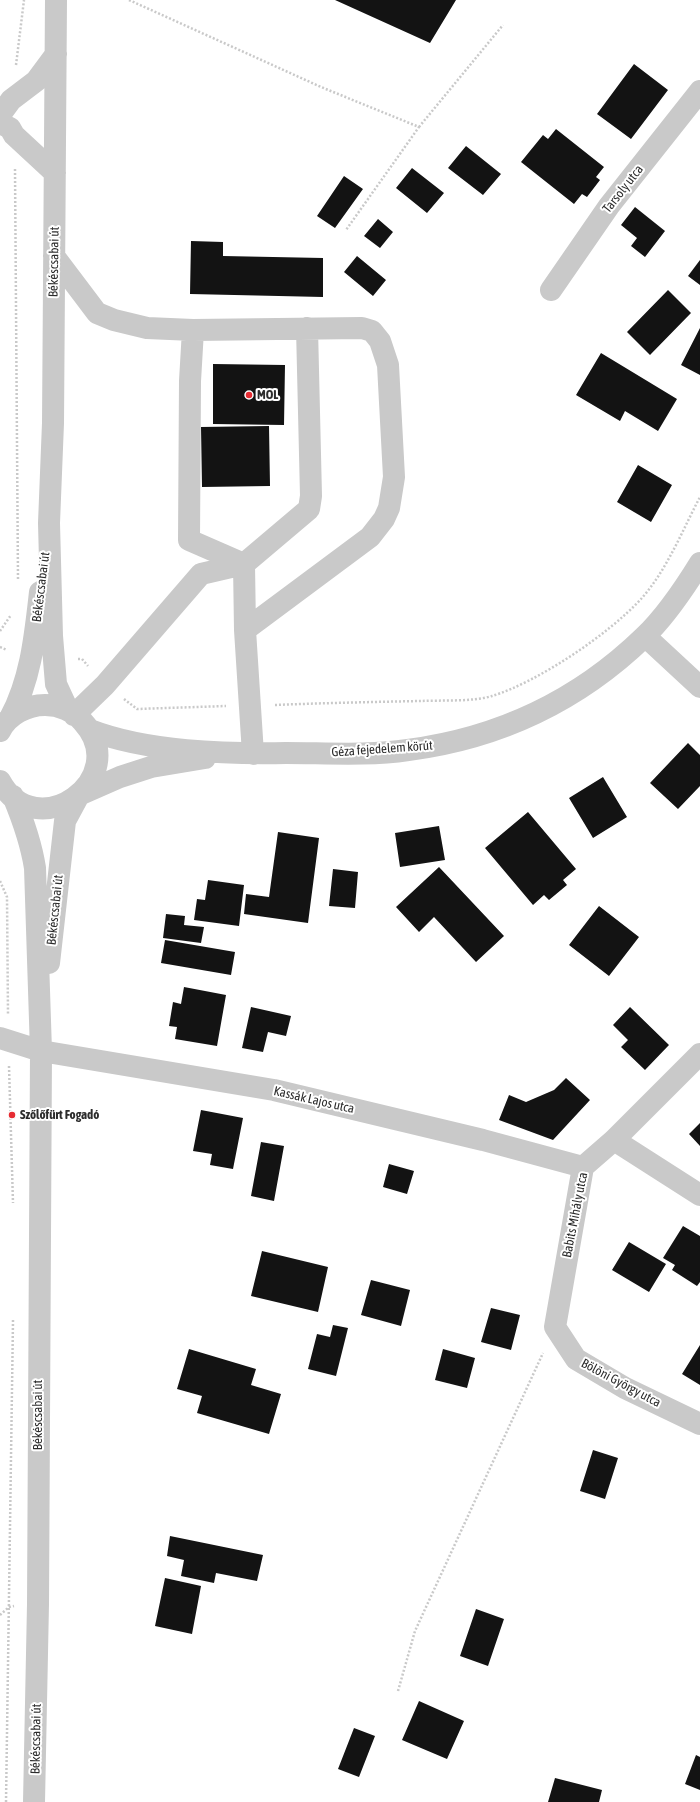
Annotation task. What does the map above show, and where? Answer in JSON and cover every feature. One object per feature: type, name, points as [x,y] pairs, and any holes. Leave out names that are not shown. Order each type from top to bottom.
[{"type":"street","name":"Békéscsabai út","points":[[3,724],[22,694],[32,656],[48,523],[53,423],[56,0]]},
{"type":"street","points":[[6,108],[36,81],[56,54]]},
{"type":"street","name":"Tarsoly utca","points":[[551,290],[609,206],[700,91]]},
{"type":"street","points":[[7,129],[55,173]]},
{"type":"street","points":[[54,256],[97,313],[114,320],[147,328],[193,330],[362,328],[372,332],[380,341],[388,365],[394,461],[394,477],[389,508],[384,519],[370,537],[245,630]]},
{"type":"street","points":[[71,712],[106,685],[201,574],[244,564],[309,509],[311,496],[307,328]]},
{"type":"street","points":[[193,330],[190,381],[189,540],[244,564]]},
{"type":"street","name":"Békéscsabai út","points":[[48,523],[56,684],[71,712]]},
{"type":"street","name":"Géza fejedelem körút","points":[[90,730],[111,738],[150,745],[245,753],[362,753],[407,750],[450,744],[488,733],[530,716],[584,687],[645,636],[686,586],[700,563]]},
{"type":"street","points":[[244,564],[245,630],[250,706],[245,753]]},
{"type":"street","points":[[645,636],[700,686]]},
{"type":"street","name":"Békéscsabai út","points":[[3,724],[21,710],[36,705],[52,705],[71,712],[81,719],[90,730],[95,746],[96,762],[92,777],[79,795],[65,821],[41,1028]]},
{"type":"street","name":"Géza fejedelem körút","points":[[79,795],[120,777],[151,767],[245,753]]},
{"type":"street","name":"Békéscsabai út","points":[[5,789],[26,804],[42,808],[66,804],[79,795]]},
{"type":"street","name":"Békéscsabai út","points":[[5,789],[23,819],[36,868],[41,1028],[38,1604],[34,1802]]},
{"type":"street","name":"Kassák Lajos utca","points":[[4,1039],[41,1051],[274,1090],[483,1140],[584,1167]]},
{"type":"street","name":"Babits Mihály utca","points":[[555,1327],[584,1167],[614,1140],[700,1054]]},
{"type":"street","points":[[614,1140],[700,1195]]},
{"type":"street","name":"Bölöni György utca","points":[[555,1327],[576,1359],[625,1388],[700,1424]]},
{"type":"path","points":[[6,108],[24,0]]},
{"type":"path","points":[[129,0],[321,88],[419,127]]},
{"type":"path","points":[[346,230],[419,127],[503,25]]},
{"type":"path","points":[[7,129],[18,585]]},
{"type":"path","points":[[54,658],[82,659],[106,685],[137,709],[456,700],[491,696],[514,687],[552,667],[584,647],[641,599],[666,562],[700,497]]},
{"type":"path","points":[[0,631],[10,616],[12,610]]},
{"type":"path","points":[[0,647],[18,656],[32,656]]},
{"type":"path","points":[[0,881],[8,897],[4,1039],[14,1207]]},
{"type":"path","points":[[6,1802],[13,1317]]},
{"type":"path","points":[[398,1691],[415,1631],[555,1327]]},
{"type":"building","points":[[335,0],[456,0],[430,43]]},
{"type":"building","points":[[634,64],[668,90],[631,139],[597,114]]},
{"type":"building","points":[[556,129],[604,167],[596,177],[600,180],[587,197],[582,194],[574,204],[521,162],[543,135],[548,139]]},
{"type":"building","points":[[466,146],[501,174],[483,195],[448,168]]},
{"type":"building","points":[[412,168],[444,193],[427,213],[396,188]]},
{"type":"building","points":[[344,176],[363,189],[335,228],[317,216]]},
{"type":"building","points":[[635,207],[665,231],[645,257],[631,246],[637,238],[621,225]]},
{"type":"building","points":[[378,219],[393,232],[380,248],[364,236]]},
{"type":"building","points":[[191,241],[223,242],[223,256],[323,258],[323,297],[190,294]]},
{"type":"building","points":[[357,256],[386,280],[373,296],[344,272]]},
{"type":"building","points":[[700,260],[700,285],[688,276]]},
{"type":"building","points":[[668,290],[691,313],[650,355],[627,332]]},
{"type":"building","points":[[700,328],[700,375],[681,365]]},
{"type":"building","points":[[601,353],[677,399],[658,431],[625,411],[620,421],[576,395]]},
{"type":"building","name":"MOL","points":[[213,364],[285,365],[284,425],[213,424]]},
{"type":"building","points":[[269,426],[270,486],[202,487],[201,427]]},
{"type":"building","points":[[638,465],[672,485],[651,522],[617,502]]},
{"type":"building","points":[[688,743],[700,755],[700,786],[678,809],[650,783]]},
{"type":"building","points":[[603,777],[627,817],[593,838],[569,798]]},
{"type":"building","points":[[528,812],[576,869],[563,880],[567,885],[549,900],[544,895],[533,905],[485,848]]},
{"type":"building","points":[[439,826],[445,860],[400,867],[395,833]]},
{"type":"building","points":[[278,832],[319,838],[308,923],[244,914],[246,894],[269,897]]},
{"type":"building","points":[[439,867],[504,936],[476,962],[434,917],[419,932],[396,907]]},
{"type":"building","points":[[333,869],[358,872],[355,908],[329,906]]},
{"type":"building","points":[[208,880],[244,885],[239,926],[194,920],[197,899],[205,900]]},
{"type":"building","points":[[599,906],[639,937],[609,976],[569,945]]},
{"type":"building","points":[[166,914],[185,916],[184,925],[204,927],[201,943],[163,938]]},
{"type":"building","points":[[165,940],[235,952],[231,975],[161,963]]},
{"type":"building","points":[[184,987],[226,995],[217,1046],[175,1039],[177,1027],[169,1026],[173,1002],[181,1004]]},
{"type":"building","points":[[251,1007],[291,1016],[286,1036],[268,1032],[263,1052],[242,1048]]},
{"type":"building","points":[[630,1007],[669,1045],[645,1070],[621,1047],[628,1040],[613,1025]]},
{"type":"building","points":[[566,1078],[590,1100],[553,1140],[499,1120],[509,1095],[526,1102],[554,1090]]},
{"type":"building","points":[[201,1110],[243,1118],[233,1169],[210,1165],[212,1154],[193,1151]]},
{"type":"building","points":[[700,1123],[700,1146],[689,1134]]},
{"type":"building","points":[[261,1142],[284,1146],[274,1201],[251,1196]]},
{"type":"building","points":[[389,1164],[414,1171],[407,1194],[383,1187]]},
{"type":"building","points":[[683,1226],[700,1236],[700,1282],[697,1286],[672,1270],[675,1265],[663,1258]]},
{"type":"building","points":[[629,1242],[666,1264],[649,1292],[612,1270]]},
{"type":"building","points":[[262,1251],[328,1267],[318,1312],[251,1296]]},
{"type":"building","points":[[371,1280],[410,1290],[401,1326],[361,1315]]},
{"type":"building","points":[[491,1308],[520,1315],[511,1350],[481,1342]]},
{"type":"building","points":[[333,1325],[348,1328],[336,1376],[308,1369],[317,1334],[330,1337]]},
{"type":"building","points":[[700,1345],[700,1385],[682,1374]]},
{"type":"building","points":[[189,1349],[256,1369],[251,1385],[281,1394],[269,1434],[197,1413],[202,1396],[177,1389]]},
{"type":"building","points":[[443,1349],[475,1358],[467,1388],[435,1380]]},
{"type":"building","points":[[593,1450],[618,1458],[605,1499],[580,1491]]},
{"type":"building","points":[[170,1536],[263,1555],[257,1581],[216,1573],[214,1583],[181,1576],[184,1560],[167,1556]]},
{"type":"building","points":[[165,1578],[201,1586],[192,1634],[155,1626]]},
{"type":"building","points":[[476,1609],[504,1619],[488,1666],[460,1656]]},
{"type":"building","points":[[419,1701],[464,1721],[447,1759],[402,1740]]},
{"type":"building","points":[[354,1728],[375,1736],[359,1777],[338,1769]]},
{"type":"building","points":[[696,1755],[700,1757],[700,1790],[685,1784]]},
{"type":"building","points":[[555,1778],[602,1790],[599,1802],[548,1802]]},
{"type":"place","name":"MOL","points":[[249,395]]},
{"type":"place","name":"Szőlőfürt Fogadó","points":[[12,1115]]}]
